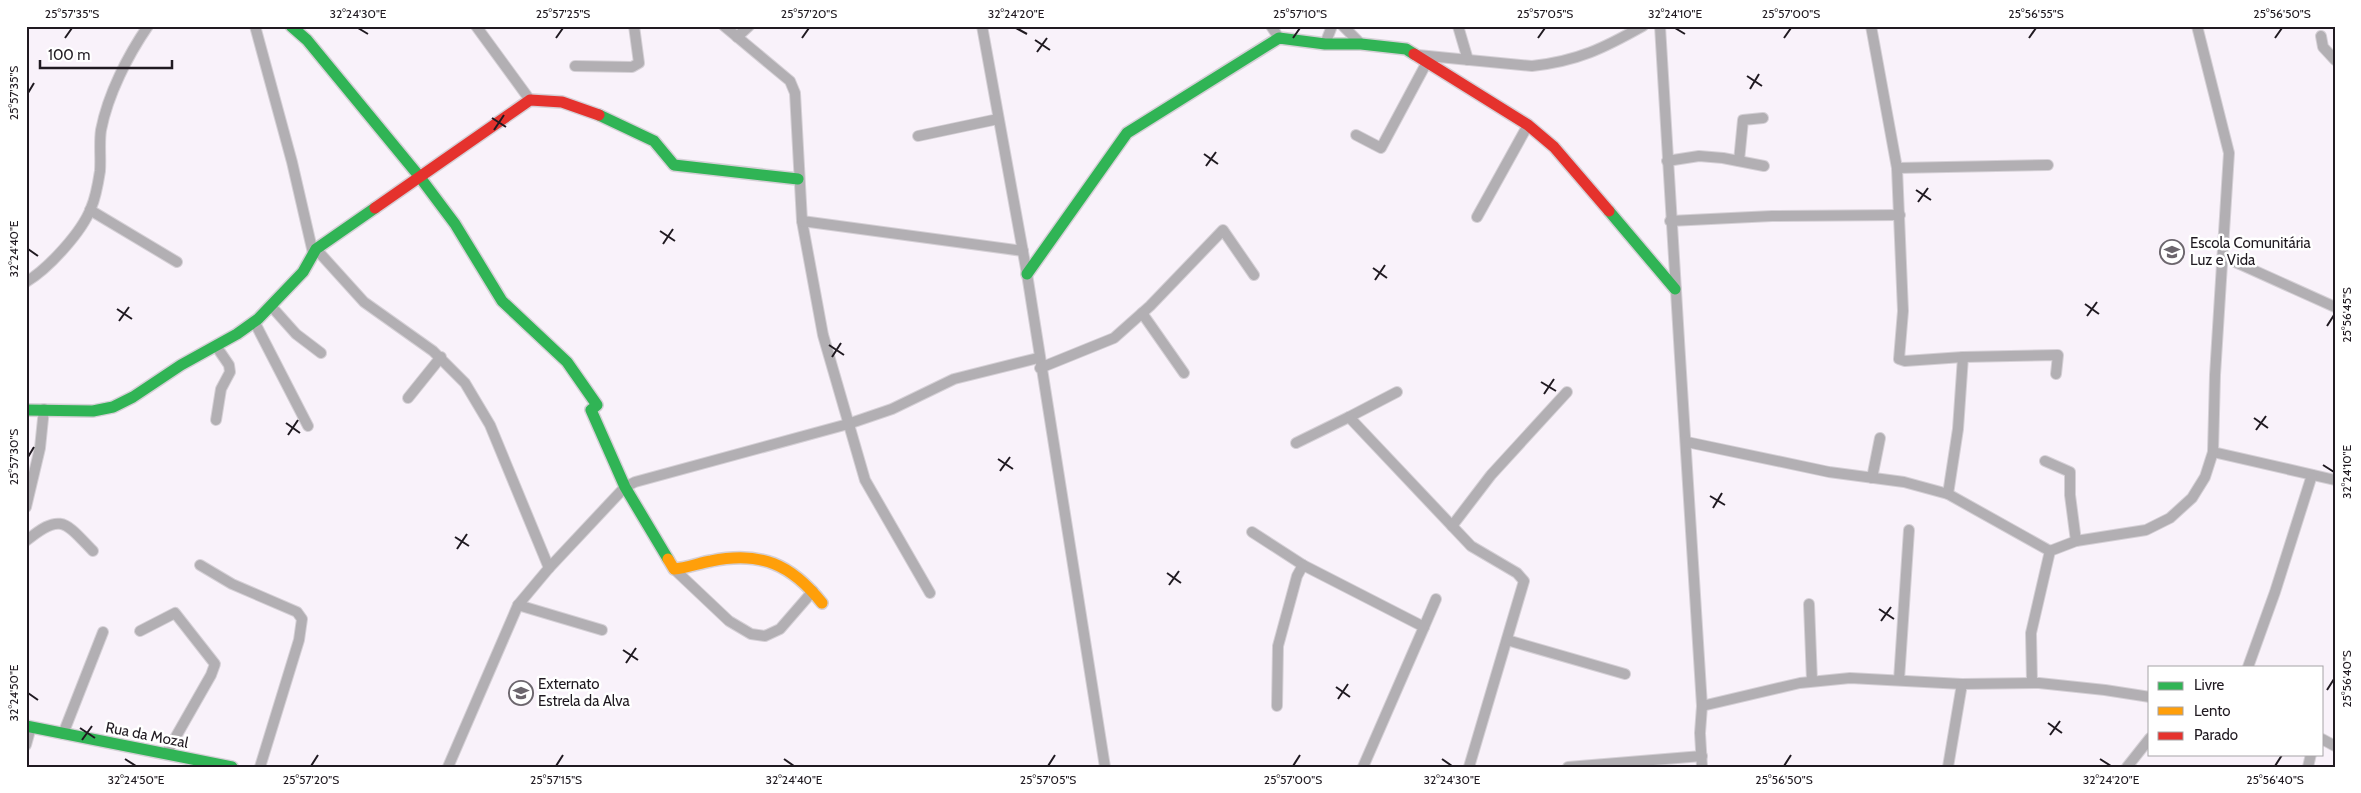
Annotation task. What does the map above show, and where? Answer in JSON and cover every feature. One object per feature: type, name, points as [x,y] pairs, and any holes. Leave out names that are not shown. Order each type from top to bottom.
[{"type":"street","points":[[26,282],[36,276],[58,254],[90,210],[100,171],[101,131],[106,115],[132,52],[148,26]]},
{"type":"street","points":[[26,410],[101,410],[118,406],[134,398],[181,365],[255,323],[308,267],[313,259],[315,251],[255,26]]},
{"type":"street","points":[[291,26],[307,40],[419,176],[454,224],[502,301],[567,362],[596,405],[591,410],[625,487],[674,569],[729,621],[751,634],[765,636],[780,629],[813,592]]},
{"type":"street","points":[[476,26],[530,100]]},
{"type":"street","points":[[575,66],[632,67],[639,62],[634,26]]},
{"type":"street","points":[[724,26],[790,82],[795,92],[798,179],[802,221],[823,335],[865,480],[930,593]]},
{"type":"street","points":[[737,37],[749,26]]},
{"type":"street","points":[[982,26],[1027,274],[1039,363],[1105,767]]},
{"type":"street","points":[[1271,26],[1279,38]]},
{"type":"street","points":[[1326,44],[1332,26]]},
{"type":"street","points":[[1343,26],[1361,44]]},
{"type":"street","points":[[1458,26],[1468,60]]},
{"type":"street","points":[[1415,55],[1532,66],[1583,57],[1603,49],[1643,26]]},
{"type":"street","points":[[1568,767],[1702,762],[1700,733],[1702,706],[1687,442],[1670,221],[1660,26]]},
{"type":"street","points":[[1871,26],[1896,168],[1900,215],[1903,311],[1899,359],[1905,362],[1963,357],[2058,355],[2056,374]]},
{"type":"street","points":[[2050,551],[2076,541],[2146,530],[2170,518],[2192,498],[2205,477],[2213,452],[2215,375],[2224,257],[2229,153],[2198,26]]},
{"type":"street","points":[[2321,36],[2323,47],[2335,60]]},
{"type":"street","points":[[1027,274],[1127,133],[1279,38],[1326,44],[1395,46],[1406,49],[1528,125],[1554,147],[1675,288]]},
{"type":"street","points":[[1356,135],[1381,148],[1427,62]]},
{"type":"street","points":[[315,251],[419,176],[530,100],[542,99],[569,103],[654,141],[661,147],[669,161],[674,165],[798,179]]},
{"type":"street","points":[[1739,161],[1743,120],[1763,118]]},
{"type":"street","points":[[918,136],[998,119]]},
{"type":"street","points":[[1477,217],[1528,125]]},
{"type":"street","points":[[1667,161],[1699,156],[1764,166]]},
{"type":"street","points":[[1896,168],[2048,164]]},
{"type":"street","points":[[90,210],[177,262]]},
{"type":"street","points":[[1670,221],[1772,216],[1900,215]]},
{"type":"street","points":[[802,221],[1023,252]]},
{"type":"street","points":[[448,767],[518,605],[549,568],[625,487],[635,482],[848,424],[892,409],[954,379],[1039,363],[1110,340],[1142,313],[1223,230],[1254,275]]},
{"type":"street","points":[[315,251],[364,302],[441,357],[464,383],[490,425],[549,568]]},
{"type":"street","points":[[2224,257],[2335,307]]},
{"type":"street","points":[[272,306],[296,334],[321,353]]},
{"type":"street","points":[[1142,313],[1184,373]]},
{"type":"street","points":[[255,323],[308,426]]},
{"type":"street","points":[[216,346],[229,366],[230,372],[221,389],[216,420]]},
{"type":"street","points":[[408,398],[441,357]]},
{"type":"street","points":[[1948,494],[1958,429],[1963,357]]},
{"type":"street","points":[[1296,442],[1397,392]]},
{"type":"street","points":[[1452,526],[1491,475],[1567,392]]},
{"type":"street","points":[[26,507],[40,448],[44,409]]},
{"type":"street","points":[[1349,417],[1471,546],[1517,573],[1524,581],[1469,767]]},
{"type":"street","points":[[1872,478],[1880,438]]},
{"type":"street","points":[[1687,442],[1829,472],[1904,482],[1948,494],[2050,551]]},
{"type":"street","points":[[2213,452],[2335,480]]},
{"type":"street","points":[[2045,461],[2070,472],[2070,495],[2076,541]]},
{"type":"street","points":[[2248,666],[2275,592],[2312,475]]},
{"type":"street","points":[[26,541],[53,523],[59,523],[70,528],[93,551]]},
{"type":"street","points":[[1900,680],[1909,530]]},
{"type":"street","points":[[1252,532],[1304,564],[1424,627]]},
{"type":"street","points":[[2032,683],[2031,632],[2050,551]]},
{"type":"street","points":[[674,569],[736,557],[764,559],[792,570],[822,603]]},
{"type":"street","points":[[1277,706],[1278,646],[1297,576],[1304,564]]},
{"type":"street","points":[[200,565],[232,584],[297,612],[302,619],[299,640],[260,767]]},
{"type":"street","points":[[1363,767],[1436,598]]},
{"type":"street","points":[[1809,604],[1812,681]]},
{"type":"street","points":[[518,605],[602,630]]},
{"type":"street","points":[[140,631],[175,613],[215,664],[211,675],[166,754]]},
{"type":"street","points":[[63,734],[103,632]]},
{"type":"street","points":[[1507,640],[1625,674]]},
{"type":"street","points":[[1702,706],[1748,694],[1812,681],[1850,678],[1962,684],[2032,683],[2105,690],[2148,697]]},
{"type":"street","points":[[1948,767],[1962,684]]},
{"type":"street","points":[[26,745],[28,727]]},
{"type":"street","name":"Rua da Mozal","points":[[28,727],[232,767]]},
{"type":"street","points":[[2127,767],[2148,741]]},
{"type":"traffic: fast","points":[[291,26],[307,40],[419,176],[455,224],[502,301],[567,362],[597,405],[591,410],[625,487],[668,559]]},
{"type":"traffic: fast","points":[[1027,274],[1127,133],[1279,38],[1325,44],[1361,44],[1406,49],[1414,54]]},
{"type":"traffic: fast","points":[[599,115],[654,141],[674,165],[798,179]]},
{"type":"traffic: fast","points":[[26,410],[93,411],[113,407],[133,397],[181,365],[237,334],[258,319],[303,272],[316,249],[375,208]]},
{"type":"traffic: fast","points":[[1609,211],[1675,289]]},
{"type":"traffic: fast","points":[[26,726],[232,767]]},
{"type":"traffic: slow","points":[[668,559],[674,569],[729,558],[760,560],[774,564],[799,579],[822,603]]},
{"type":"traffic: jam","points":[[1414,54],[1528,125],[1554,147],[1609,211]]},
{"type":"traffic: jam","points":[[375,208],[530,100],[562,102],[599,115]]},
{"type":"place","name":"Escola Comunitária Luz e Vida","points":[[2172,252]]},
{"type":"place","name":"Externato Estrela da Alva","points":[[521,693]]}]
